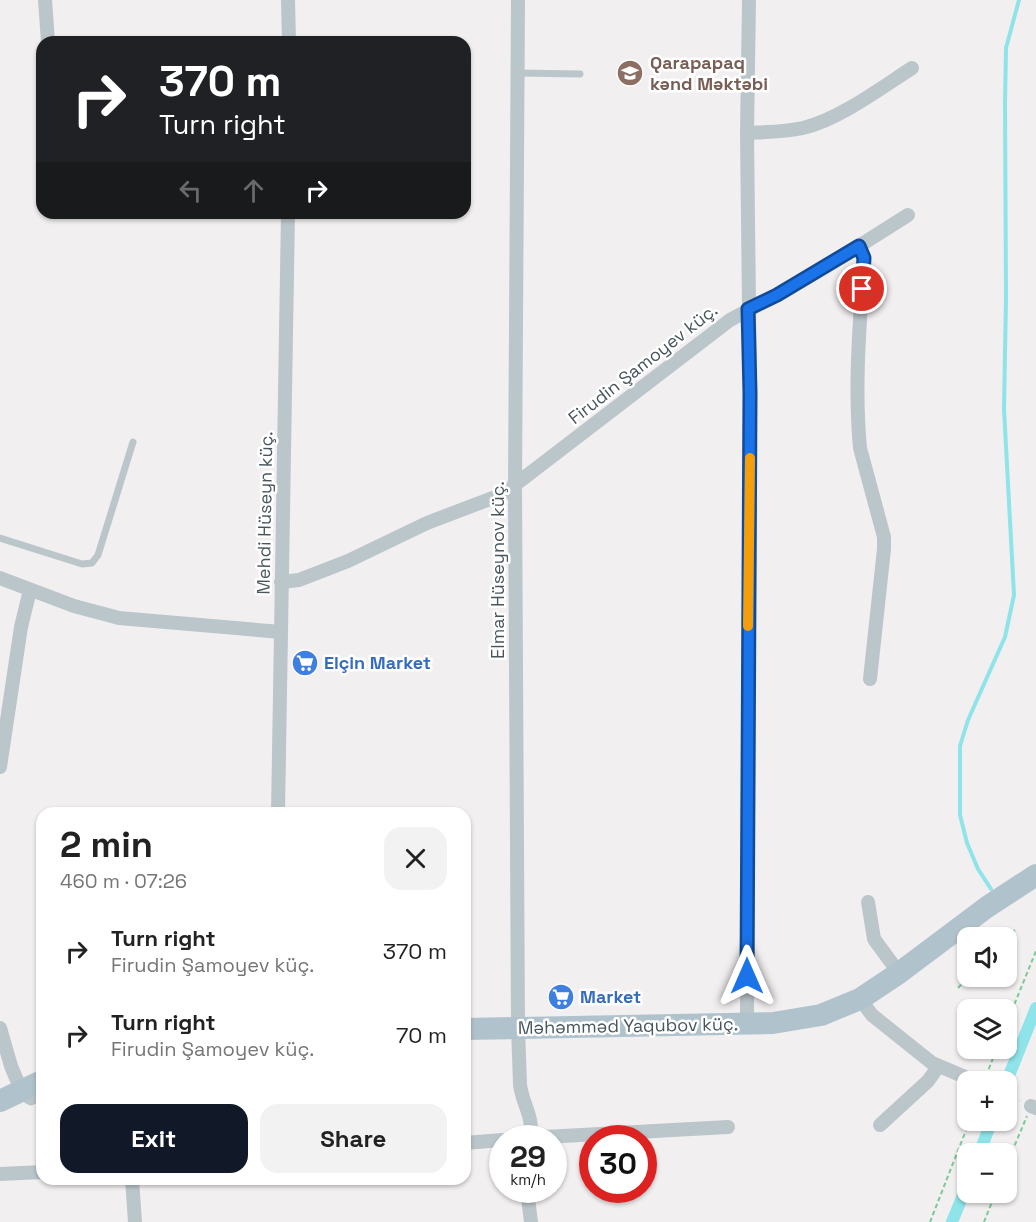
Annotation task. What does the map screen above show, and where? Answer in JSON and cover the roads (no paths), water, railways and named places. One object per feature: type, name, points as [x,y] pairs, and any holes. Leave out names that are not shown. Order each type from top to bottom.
[{"type":"main road","name":"Məhəmməd Yaqubov küç.","points":[[471,1029],[747,1024],[800,1019],[836,1010],[860,999],[900,973],[968,921],[1036,875]]},
{"type":"main road","points":[[0,1101],[31,1093]]},
{"type":"street","points":[[45,0],[48,36]]},
{"type":"street","points":[[288,0],[289,36]]},
{"type":"street","name":"Elmar Hüseynov küç.","points":[[518,0],[515,486],[518,1027],[520,1085],[523,1102],[531,1120],[530,1125]]},
{"type":"street","points":[[747,1024],[749,0]]},
{"type":"street","points":[[747,132],[782,132],[804,128],[829,119],[912,68]]},
{"type":"street","name":"Firudin Şamoyev küç.","points":[[281,582],[299,580],[348,561],[427,523],[493,499],[515,486],[730,320],[777,295],[908,214]]},
{"type":"street","name":"Mehdi Hüseyn küç.","points":[[278,807],[288,219]]},
{"type":"street","points":[[859,246],[864,258],[857,400],[860,448],[884,537],[870,679]]},
{"type":"street","points":[[0,578],[86,609],[119,618],[281,632]]},
{"type":"street","points":[[0,767],[24,609],[30,590]]},
{"type":"street","points":[[868,902],[874,939],[900,973]]},
{"type":"street","points":[[860,999],[872,1015],[938,1067],[957,1074]]},
{"type":"street","points":[[0,1028],[10,1066],[31,1093]]},
{"type":"street","points":[[880,1125],[928,1081],[938,1067]]},
{"type":"street","points":[[567,1136],[728,1127]]},
{"type":"street","points":[[471,1143],[489,1141]]},
{"type":"street","points":[[0,1174],[36,1172]]},
{"type":"street","points":[[132,1185],[135,1222]]},
{"type":"street","points":[[529,1203],[531,1222]]},
{"type":"lane","points":[[518,73],[580,74]]},
{"type":"lane","points":[[0,538],[82,564],[92,563],[98,555],[133,442]]},
{"type":"waterway","points":[[991,889],[978,869],[967,843],[960,815],[960,746],[968,720],[1005,637],[1014,595],[1004,409],[1005,104],[1006,48],[1019,0]]},
{"type":"waterway","points":[[1011,1071],[1036,1008]]},
{"type":"waterway","points":[[983,1143],[988,1131]]},
{"type":"waterway","points":[[952,1222],[960,1203]]},
{"type":"place","name":"Qarapapaq kənd Məktəbi","points":[[630,73]]},
{"type":"place","name":"Elçin Market","points":[[305,663]]},
{"type":"place","name":"Market","points":[[561,997]]}]
